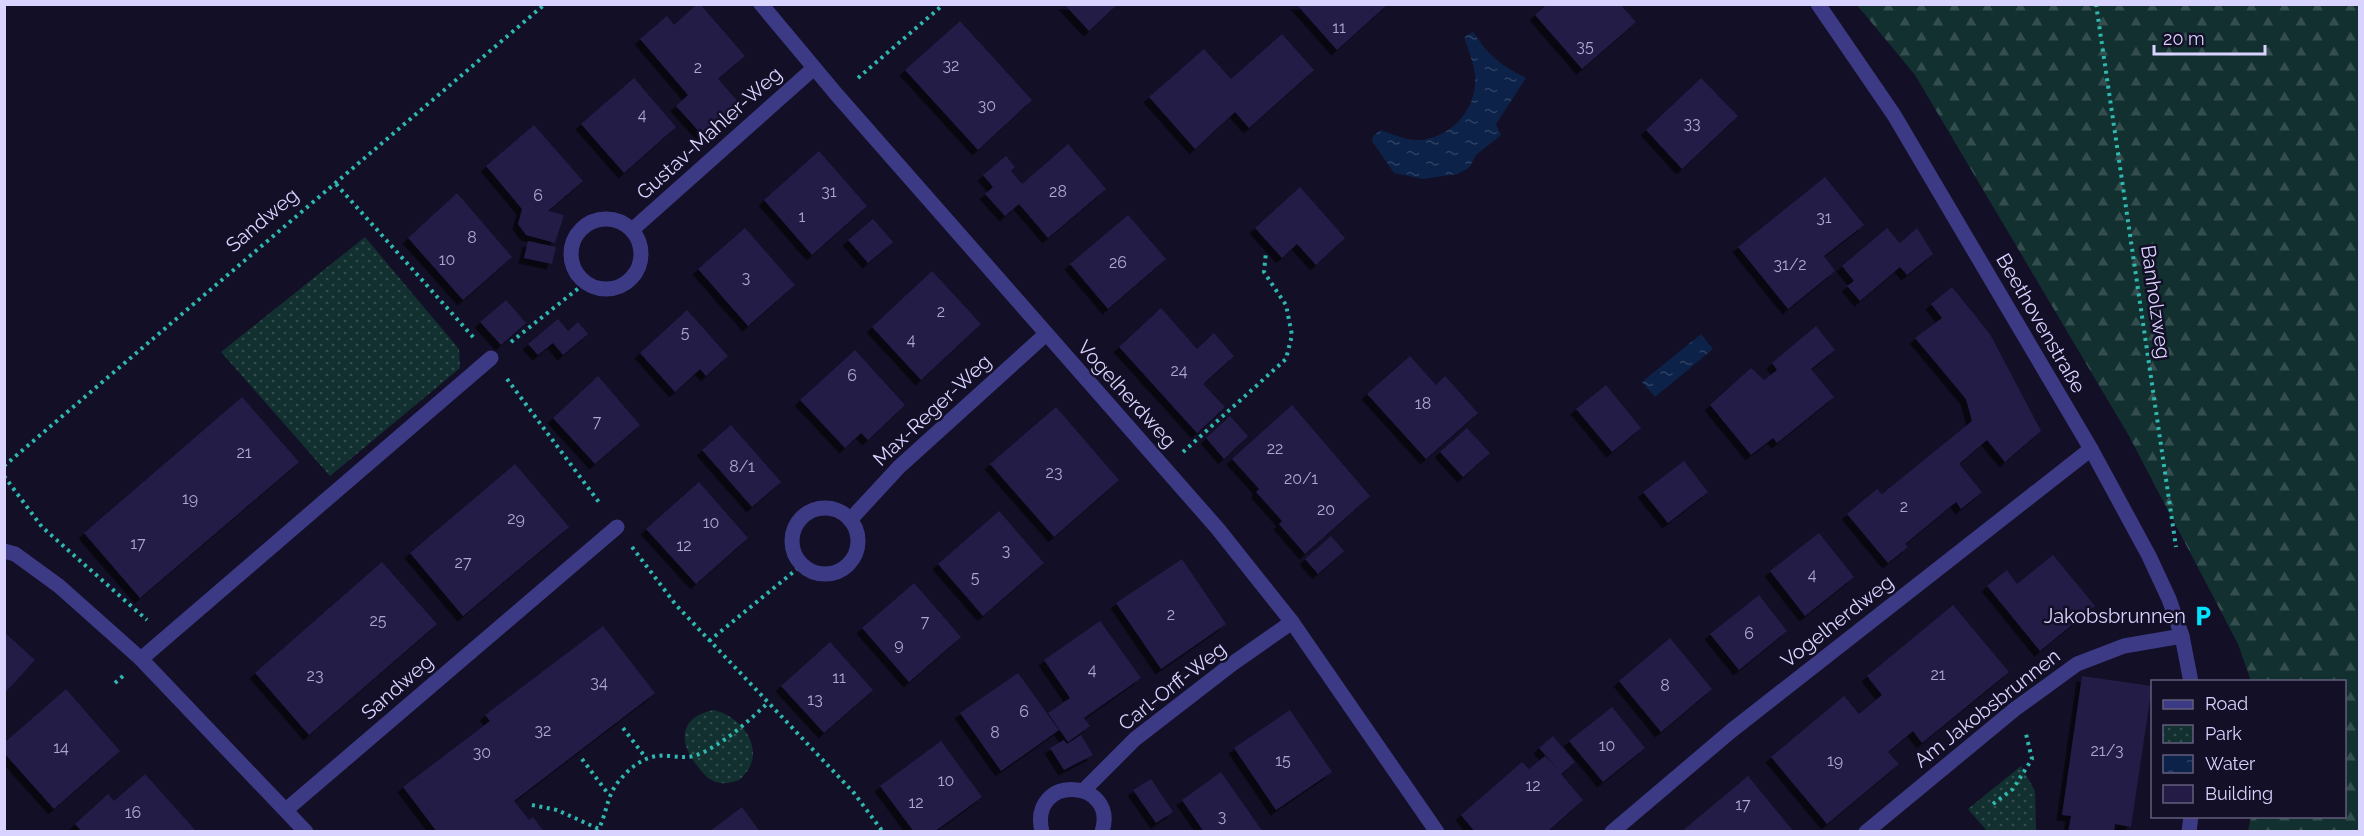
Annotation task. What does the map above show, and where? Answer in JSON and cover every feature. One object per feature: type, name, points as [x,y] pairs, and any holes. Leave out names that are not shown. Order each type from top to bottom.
[{"type":"street","name":"Vogelherdweg","points":[[762,4],[837,95],[1218,529],[1292,622],[1437,831]]},
{"type":"street","name":"Beethovenstraße","points":[[1818,4],[1894,115],[2091,449],[2149,556],[2169,599],[2182,636],[2191,680]]},
{"type":"street","name":"Gustav-Mahler-Weg","points":[[632,230],[814,68]]},
{"type":"street","points":[[599,219],[622,222],[632,230],[642,250],[636,273],[629,281],[607,290],[585,283],[577,275],[570,253],[579,231],[588,223],[599,219]]},
{"type":"street","name":"Max-Reger-Weg","points":[[850,520],[899,467],[1046,334]]},
{"type":"street","points":[[141,659],[491,358]]},
{"type":"street","name":"Vogelherdweg","points":[[1612,831],[1731,730],[2091,449]]},
{"type":"street","points":[[822,508],[842,513],[850,520],[856,530],[858,540],[851,561],[843,569],[822,574],[811,572],[802,565],[793,547],[793,536],[803,517],[822,508]]},
{"type":"street","name":"Sandweg","points":[[287,809],[617,527]]},
{"type":"street","points":[[4,550],[15,554],[59,586],[141,659],[306,831]]},
{"type":"street","name":"Carl-Orff-Weg","points":[[1084,790],[1135,739],[1232,664],[1292,622]]},
{"type":"street","name":"Am Jakobsbrunnen","points":[[1866,831],[2015,709],[2077,664],[2124,646],[2182,636]]},
{"type":"street","points":[[1042,831],[1041,810],[1047,801],[1054,794],[1074,788],[1084,790],[1100,804],[1104,814],[1102,831]]},
{"type":"path","name":"Sandweg","points":[[4,466],[545,4]]},
{"type":"path","points":[[837,95],[944,4]]},
{"type":"path","name":"Banholzweg","points":[[2097,4],[2177,550]]},
{"type":"path","points":[[1165,468],[1286,359],[1292,335],[1286,305],[1264,272],[1266,252]]},
{"type":"path","points":[[491,358],[585,283]]},
{"type":"path","points":[[4,476],[42,527],[147,621],[171,634]]},
{"type":"path","points":[[709,641],[802,565]]},
{"type":"path","points":[[532,805],[557,810],[598,830],[609,795],[630,769],[646,758],[667,755],[682,758],[696,755],[735,732],[768,703]]},
{"type":"path","points":[[1993,804],[2013,789],[2032,759],[2028,738],[2015,709]]},
{"type":"path","points":[[623,728],[646,758]]},
{"type":"path","points":[[582,759],[609,795]]},
{"type":"green space","points":[[1857,5],[2359,5],[2359,831],[2248,831],[2251,818],[2346,818],[2346,680],[2251,680],[2238,644],[2129,436],[1915,75]]},
{"type":"green space","points":[[365,237],[459,349],[460,368],[330,476],[221,352]]},
{"type":"green space","points":[[714,710],[736,721],[750,739],[753,749],[752,760],[748,770],[739,780],[716,782],[703,773],[689,754],[685,737],[689,723],[695,717]]},
{"type":"green space","points":[[2021,766],[2035,791],[2036,831],[1987,831],[1968,809]]},
{"type":"water","points":[[1473,32],[1496,60],[1526,78],[1496,124],[1501,135],[1476,155],[1469,168],[1457,174],[1423,179],[1394,173],[1372,141],[1373,136],[1381,130],[1406,139],[1422,140],[1445,132],[1462,118],[1473,98],[1475,86],[1474,69],[1464,37]]},
{"type":"water","points":[[1701,334],[1713,349],[1655,397],[1642,382]]},
{"type":"building","points":[[697,4],[700,4],[745,56],[718,79],[741,105],[704,137],[676,106],[688,95],[640,39],[667,16],[674,25]]},
{"type":"building","points":[[1064,4],[1118,4],[1089,31]]},
{"type":"building","points":[[1296,4],[1388,4],[1337,50]]},
{"type":"building","points":[[1547,4],[1620,4],[1636,22],[1582,69],[1535,15]]},
{"type":"building","points":[[960,21],[1032,100],[978,150],[905,70]]},
{"type":"building","points":[[1282,34],[1314,70],[1249,128],[1235,112],[1195,149],[1149,97],[1204,49],[1231,79]]},
{"type":"building","points":[[634,78],[676,127],[624,173],[581,124]]},
{"type":"building","points":[[1701,78],[1738,116],[1682,169],[1646,130]]},
{"type":"building","points":[[534,125],[583,181],[548,211],[564,215],[555,243],[526,235],[518,224],[522,209],[486,166]]},
{"type":"building","points":[[1068,144],[1106,189],[1048,238],[1019,204],[1005,216],[985,194],[993,187],[983,175],[1006,156],[1015,167],[1011,171],[1022,184]]},
{"type":"building","points":[[819,151],[867,206],[812,255],[764,200]]},
{"type":"building","points":[[1825,177],[1864,225],[1824,256],[1835,271],[1788,309],[1738,247]]},
{"type":"building","points":[[1300,187],[1345,238],[1316,265],[1297,244],[1282,258],[1255,228]]},
{"type":"building","points":[[457,193],[512,257],[463,300],[408,238]]},
{"type":"building","points":[[1128,215],[1166,259],[1108,309],[1070,264]]},
{"type":"building","points":[[873,219],[893,242],[868,263],[848,240]]},
{"type":"building","points":[[745,228],[795,285],[748,326],[698,269]]},
{"type":"building","points":[[1887,228],[1900,243],[1917,228],[1933,254],[1907,275],[1900,267],[1860,301],[1847,286],[1854,281],[1842,266]]},
{"type":"building","points":[[528,241],[556,247],[552,264],[524,258]]},
{"type":"building","points":[[932,271],[981,324],[921,380],[872,327]]},
{"type":"building","points":[[1952,287],[1990,334],[2041,431],[2005,462],[1987,440],[1959,464],[1982,492],[1961,509],[1956,502],[1905,544],[1908,547],[1888,563],[1847,514],[1877,489],[1882,494],[1972,421],[1966,399],[1915,338],[1942,318],[1931,304]]},
{"type":"building","points":[[506,300],[526,323],[501,345],[480,322]]},
{"type":"building","points":[[1161,308],[1197,349],[1214,333],[1234,356],[1203,384],[1225,407],[1197,433],[1119,347]]},
{"type":"building","points":[[687,310],[728,356],[706,376],[700,369],[675,392],[640,353]]},
{"type":"building","points":[[558,319],[568,331],[578,322],[588,334],[563,355],[553,343],[538,355],[528,344]]},
{"type":"building","points":[[1816,326],[1835,350],[1811,369],[1834,397],[1777,443],[1773,438],[1751,455],[1710,405],[1751,368],[1764,380],[1777,370],[1772,363]]},
{"type":"building","points":[[855,350],[905,405],[868,440],[861,433],[845,448],[800,400]]},
{"type":"building","points":[[1410,356],[1436,385],[1445,376],[1478,413],[1426,459],[1367,394]]},
{"type":"building","points":[[598,376],[640,425],[595,464],[553,418]]},
{"type":"building","points":[[1606,385],[1641,428],[1612,452],[1576,409]]},
{"type":"building","points":[[242,397],[299,462],[140,598],[84,533]]},
{"type":"building","points":[[1292,405],[1370,496],[1305,554],[1279,524],[1282,521],[1256,492],[1259,489],[1232,459]]},
{"type":"building","points":[[1056,407],[1119,480],[1054,537],[990,464]]},
{"type":"building","points":[[1230,416],[1248,436],[1224,459],[1206,438]]},
{"type":"building","points":[[731,425],[781,482],[752,507],[702,450]]},
{"type":"building","points":[[1467,428],[1490,453],[1463,477],[1440,452]]},
{"type":"building","points":[[1684,461],[1708,492],[1668,523],[1643,492]]},
{"type":"building","points":[[515,464],[569,527],[463,616],[410,553]]},
{"type":"building","points":[[699,482],[748,538],[696,584],[646,529]]},
{"type":"building","points":[[999,511],[1044,563],[983,616],[938,564]]},
{"type":"building","points":[[1819,533],[1854,577],[1805,616],[1770,571]]},
{"type":"building","points":[[1331,536],[1344,551],[1318,574],[1305,559]]},
{"type":"building","points":[[2053,555],[2095,606],[2040,651],[1987,586],[2007,570],[2017,584]]},
{"type":"building","points":[[1182,559],[1226,624],[1161,669],[1116,603]]},
{"type":"building","points":[[382,562],[437,624],[309,735],[255,673]]},
{"type":"building","points":[[914,583],[961,637],[909,682],[862,628]]},
{"type":"building","points":[[1759,595],[1787,631],[1739,670],[1710,634]]},
{"type":"building","points":[[1953,605],[2009,672],[1922,743],[1913,731],[1888,752],[1899,764],[1827,824],[1771,757],[1844,696],[1859,714],[1882,695],[1867,676]]},
{"type":"building","points":[[1100,621],[1141,678],[1084,718],[1090,726],[1068,742],[1048,713],[1070,698],[1044,660]]},
{"type":"building","points":[[603,626],[655,693],[514,801],[529,820],[533,817],[544,832],[437,832],[403,787],[490,721],[485,715]]},
{"type":"building","points":[[4,632],[35,660],[4,694]]},
{"type":"building","points":[[1670,638],[1712,689],[1661,732],[1619,681]]},
{"type":"building","points":[[830,642],[873,690],[824,733],[781,686]]},
{"type":"building","points":[[1018,673],[1059,730],[1001,771],[960,713]]},
{"type":"building","points":[[2082,676],[2151,686],[2131,827],[2115,824],[2114,832],[2068,832],[2071,816],[2062,815]]},
{"type":"building","points":[[66,689],[120,751],[54,809],[4,753],[4,743]]},
{"type":"building","points":[[1612,707],[1645,748],[1603,782],[1569,741]]},
{"type":"building","points":[[1290,710],[1332,772],[1276,810],[1234,748]]},
{"type":"building","points":[[1081,735],[1093,755],[1064,770],[1050,748],[1064,740],[1067,744]]},
{"type":"building","points":[[1553,736],[1575,762],[1561,774],[1583,800],[1547,832],[1475,832],[1461,815],[1522,762],[1529,769],[1545,756],[1557,768],[1539,748]]},
{"type":"building","points":[[941,741],[982,797],[934,832],[914,832],[880,786]]},
{"type":"building","points":[[1221,772],[1263,832],[1204,832],[1182,800]]},
{"type":"building","points":[[145,774],[197,832],[82,832],[75,824],[108,794],[114,801]]},
{"type":"building","points":[[1748,776],[1794,832],[1681,832]]},
{"type":"building","points":[[1151,779],[1173,812],[1156,823],[1133,790]]},
{"type":"building","points":[[742,807],[760,832],[709,832]]},
{"type":"place","name":"Jakobsbrunnen","points":[[2203,616]]}]
